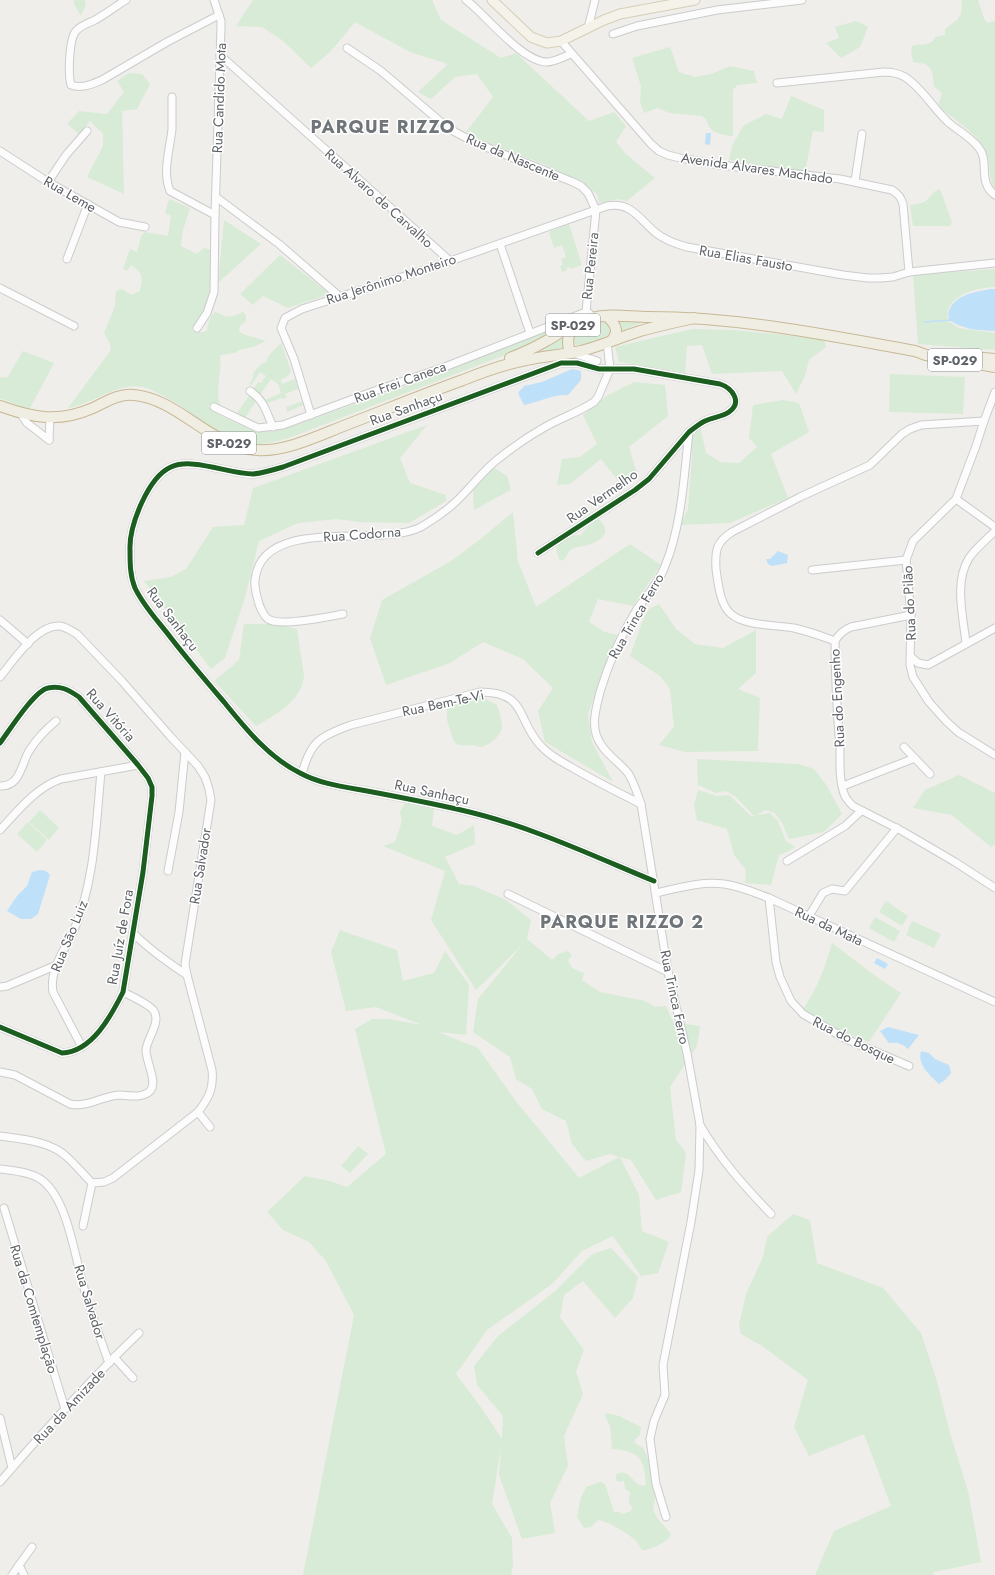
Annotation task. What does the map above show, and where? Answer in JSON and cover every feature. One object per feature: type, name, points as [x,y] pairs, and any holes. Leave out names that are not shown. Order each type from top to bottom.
[{"type":"highway","name":"SP-029","points":[[463,380],[526,352],[573,326],[589,315],[694,318],[768,324],[995,367]]},
{"type":"highway","name":"SP-029","points":[[607,316],[616,328],[616,336],[609,342]]},
{"type":"highway","name":"SP-029","points":[[0,406],[50,418],[71,416],[121,395],[132,394],[144,396],[163,404],[223,441],[248,449],[267,450],[284,447],[328,432],[463,380],[520,361],[592,347],[660,325],[694,318]]},
{"type":"highway","name":"SP-029","points":[[573,326],[568,340],[571,345],[576,348],[592,347]]},
{"type":"highway","points":[[568,340],[571,352]]},
{"type":"highway","name":"SP-029","points":[[915,351],[927,350],[967,357],[995,359]]},
{"type":"main road","points":[[492,0],[534,39],[547,43],[561,41],[604,20],[620,14],[691,0]]},
{"type":"street","points":[[126,0],[97,19],[80,27],[75,32],[70,59],[71,85],[75,87],[91,85],[102,80],[173,39],[219,15]]},
{"type":"street","name":"Rua Candido Mota","points":[[197,328],[207,313],[214,292],[214,215],[216,197],[221,27],[214,0]]},
{"type":"street","points":[[466,0],[482,13],[510,42],[534,58],[546,62],[554,61],[571,54]]},
{"type":"street","points":[[588,28],[595,0]]},
{"type":"street","points":[[612,34],[643,25],[717,10],[802,0]]},
{"type":"street","name":"Avenida Alvares Machado","points":[[561,41],[651,144],[659,151],[668,155],[720,165],[855,181],[892,190],[900,196],[903,204],[909,272]]},
{"type":"street","name":"Rua da Nascente","points":[[347,48],[381,71],[442,123],[456,132],[476,143],[581,186],[588,193],[596,210]]},
{"type":"street","name":"Rua Alvaro de Carvalho","points":[[220,55],[450,260]]},
{"type":"street","points":[[777,83],[884,72],[892,72],[900,75],[913,84],[948,122],[979,148],[987,187],[995,195]]},
{"type":"street","points":[[172,97],[172,128],[167,171],[168,186],[170,191],[214,215]]},
{"type":"street","points":[[48,182],[66,155],[87,132]]},
{"type":"street","points":[[855,181],[862,134]]},
{"type":"street","name":"Rua Leme","points":[[0,151],[48,182],[118,222],[145,227]]},
{"type":"street","points":[[216,197],[279,244],[339,296]]},
{"type":"street","points":[[66,259],[88,204]]},
{"type":"street","name":"Rua Elias Fausto","points":[[596,210],[607,206],[621,205],[634,213],[657,234],[674,243],[687,247],[855,277],[893,277],[909,272]]},
{"type":"street","name":"Rua Jerônimo Monteiro","points":[[311,415],[294,359],[282,331],[282,325],[285,318],[294,312],[339,296],[365,290],[596,210]]},
{"type":"street","name":"Rua Pereira","points":[[589,315],[596,210]]},
{"type":"street","points":[[500,244],[530,333]]},
{"type":"street","points":[[909,272],[995,263]]},
{"type":"street","points":[[0,288],[74,326]]},
{"type":"street","name":"Rua Frei Caneca","points":[[214,407],[254,427],[263,428],[283,425],[442,368],[530,333],[589,315]]},
{"type":"street","points":[[571,352],[605,364],[609,342]]},
{"type":"street","name":"Rua Sanhaçu","points":[[654,881],[531,830],[462,810],[343,787],[302,774],[280,761],[262,746],[244,726],[187,659],[141,598],[134,586],[130,567],[130,545],[134,522],[150,488],[159,476],[169,468],[177,465],[191,464],[251,474],[265,473],[461,401],[560,362],[577,363],[599,369],[605,364],[727,386],[735,397],[735,405],[732,410],[728,413],[705,421],[689,432]]},
{"type":"street","name":"Rua Codorna","points":[[342,614],[286,623],[275,622],[268,619],[262,612],[254,583],[256,571],[262,559],[274,549],[288,542],[307,538],[390,534],[419,528],[435,519],[451,506],[487,468],[532,434],[594,402],[598,397],[605,364]]},
{"type":"street","points":[[250,391],[262,402],[273,427]]},
{"type":"street","name":"Rua do Pilão","points":[[995,392],[956,499],[913,541],[906,560],[911,615],[910,666],[913,677],[929,702],[958,732],[995,755]]},
{"type":"street","points":[[20,412],[28,423],[49,440],[50,418]]},
{"type":"street","name":"Rua do Engenho","points":[[984,421],[921,425],[910,429],[902,434],[870,465],[800,497],[732,532],[718,545],[716,556],[722,598],[727,609],[732,615],[747,621],[806,631],[835,641],[835,689],[843,786],[845,796],[848,801],[853,806],[897,828],[995,888]]},
{"type":"street","name":"Rua Vermelho","points":[[538,553],[635,490],[649,479],[689,432]]},
{"type":"street","name":"Rua Trinca Ferro","points":[[666,1517],[656,1484],[650,1440],[654,1421],[665,1395],[663,1365],[691,1222],[699,1170],[700,1125],[687,1053],[668,972],[641,804],[629,774],[599,742],[595,732],[595,710],[607,669],[619,641],[638,608],[655,586],[665,566],[674,536],[682,493],[689,432]]},
{"type":"street","points":[[956,499],[995,527]]},
{"type":"street","points":[[966,643],[961,599],[964,568],[970,557],[995,531]]},
{"type":"street","points":[[812,570],[906,560]]},
{"type":"street","points":[[835,641],[844,629],[911,615]]},
{"type":"street","points":[[0,620],[28,644]]},
{"type":"street","name":"Rua Salvador","points":[[0,677],[28,644],[42,631],[50,627],[60,626],[77,634],[122,681],[198,766],[205,777],[211,800],[186,953],[187,975],[212,1070],[213,1081],[211,1091],[207,1100],[198,1112],[113,1178],[104,1182],[92,1184]]},
{"type":"street","points":[[911,658],[918,663],[928,665],[995,628]]},
{"type":"street","name":"Rua Vitória","points":[[0,743],[40,691],[47,688],[59,687],[68,690],[79,697],[138,764],[148,778]]},
{"type":"street","name":"Rua Bem-Te-Vi","points":[[302,774],[310,749],[322,738],[350,724],[480,692],[492,692],[507,697],[518,705],[532,735],[540,746],[551,755],[586,776],[641,804]]},
{"type":"street","points":[[0,786],[6,786],[12,783],[19,775],[28,753],[36,740],[56,721]]},
{"type":"street","points":[[0,743],[0,749]]},
{"type":"street","points":[[904,747],[930,774]]},
{"type":"street","points":[[168,871],[179,812],[185,752]]},
{"type":"street","points":[[843,786],[915,758]]},
{"type":"street","points":[[0,830],[37,791],[50,783],[61,779],[138,764]]},
{"type":"street","name":"Rua São Luiz","points":[[82,1047],[53,992],[52,984],[57,965],[74,931],[87,891],[96,827],[101,772]]},
{"type":"street","name":"Rua Juíz de Fora","points":[[0,1027],[62,1053],[69,1053],[82,1047],[92,1039],[118,1003],[123,992],[152,806],[152,787],[148,778]]},
{"type":"street","points":[[787,861],[845,826],[861,810]]},
{"type":"street","points":[[809,916],[824,893],[832,889],[845,891],[897,828]]},
{"type":"street","name":"Rua da Mata","points":[[656,893],[704,884],[724,884],[743,888],[809,916],[995,1002]]},
{"type":"street","points":[[508,894],[668,972]]},
{"type":"street","name":"Rua do Bosque","points":[[769,898],[776,962],[780,977],[791,1001],[803,1014],[834,1032],[909,1066]]},
{"type":"street","points":[[133,934],[161,959],[187,975]]},
{"type":"street","points":[[0,987],[7,986],[57,965]]},
{"type":"street","points":[[0,1072],[15,1075],[70,1104],[78,1105],[93,1103],[110,1097],[144,1095],[149,1092],[153,1087],[154,1082],[147,1058],[146,1048],[155,1025],[156,1018],[150,1007],[123,992]]},
{"type":"street","points":[[198,1112],[210,1127]]},
{"type":"street","points":[[700,1125],[713,1147],[730,1169],[771,1214]]},
{"type":"street","points":[[0,1136],[20,1139],[53,1148],[66,1156],[92,1184],[83,1226]]},
{"type":"street","name":"Rua Salvador","points":[[0,1169],[34,1175],[50,1187],[66,1220],[73,1241],[92,1315],[109,1363]]},
{"type":"street","name":"Rua da Comtemplação","points":[[4,1208],[65,1410]]},
{"type":"street","name":"Rua da Amizade","points":[[0,1482],[114,1357],[140,1333]]},
{"type":"street","points":[[114,1357],[133,1378]]},
{"type":"street","points":[[0,1418],[12,1468]]},
{"type":"street","points":[[12,1575],[32,1547]]},
{"type":"street","points":[[19,1565],[24,1575]]},
{"type":"green space","points":[[74,0],[85,0],[86,4],[81,16],[74,4]]},
{"type":"green space","points":[[253,0],[432,0],[441,20],[501,58],[516,53],[589,121],[614,112],[626,126],[616,142],[625,153],[655,178],[627,201],[618,199],[599,203],[597,194],[582,182],[543,164],[481,140],[466,132],[493,97],[477,74],[455,77],[431,99],[418,92],[448,64],[410,52],[355,22],[331,51],[311,68],[282,40],[262,27],[236,26]]},
{"type":"green space","points":[[962,0],[978,0],[985,21],[989,23],[995,20],[995,190],[991,181],[988,158],[984,147],[973,134],[940,108],[939,103],[942,93],[934,86],[930,68],[925,64],[913,62],[911,53],[912,46],[931,42],[935,37],[945,35],[945,29],[957,20],[961,14]]},
{"type":"green space","points":[[856,21],[868,27],[860,47],[841,58],[826,43],[839,38],[835,27]]},
{"type":"green space","points":[[670,47],[679,72],[695,77],[711,74],[730,66],[754,71],[757,83],[737,85],[733,90],[733,136],[719,134],[710,128],[706,119],[701,116],[669,113],[658,108],[644,113],[640,102],[641,86],[632,58]]},
{"type":"green space","points":[[129,73],[142,74],[150,84],[137,109],[122,111],[124,194],[87,177],[103,146],[103,134],[90,121],[79,134],[67,124],[79,111],[107,114],[124,92],[117,81]]},
{"type":"green space","points":[[791,96],[824,110],[824,132],[813,131],[805,172],[729,160],[732,146],[743,126],[766,114],[782,119]]},
{"type":"green space","points":[[940,189],[952,222],[950,226],[913,226],[910,205],[924,202],[935,191]]},
{"type":"green space","points":[[169,199],[190,208],[183,230],[181,246],[197,254],[204,248],[211,250],[210,292],[205,309],[192,330],[194,332],[204,332],[207,330],[210,320],[215,312],[224,316],[234,316],[243,312],[246,315],[246,321],[240,326],[239,331],[243,334],[266,341],[253,347],[239,350],[235,353],[220,355],[221,365],[218,395],[222,409],[212,404],[208,405],[216,413],[251,428],[268,431],[295,425],[420,381],[568,323],[528,345],[505,355],[289,438],[265,444],[239,441],[227,436],[206,424],[176,403],[143,387],[133,386],[114,390],[78,406],[68,408],[111,350],[110,344],[104,333],[115,306],[116,291],[122,289],[131,295],[140,291],[142,279],[138,270],[131,265],[127,271],[123,269],[130,249],[137,252],[141,236],[145,232],[168,236],[171,216],[165,213]]},
{"type":"green space","points":[[224,220],[261,244],[218,283]]},
{"type":"green space","points":[[569,224],[582,265],[570,269],[570,267],[567,268],[567,270],[562,272],[560,266],[563,265],[561,259],[566,257],[562,245],[554,248],[549,232]]},
{"type":"green space","points":[[280,255],[330,294],[288,308],[263,296],[253,305],[240,294]]},
{"type":"green space","points":[[995,269],[995,287],[974,290],[954,300],[948,313],[948,321],[959,328],[995,333],[995,350],[918,344],[913,275]]},
{"type":"green space","points":[[618,320],[644,322],[621,331],[622,326]]},
{"type":"green space","points":[[605,322],[609,323],[613,330],[606,337],[592,343],[577,346],[572,342],[575,331],[585,325]]},
{"type":"green space","points":[[692,329],[734,330],[824,339],[826,347],[809,360],[805,376],[796,394],[782,371],[712,374],[702,345],[687,346],[685,373],[619,362],[615,347]]},
{"type":"green space","points":[[565,337],[567,349],[542,352],[542,350]]},
{"type":"green space","points":[[281,343],[291,371],[288,376],[281,380],[282,384],[295,379],[298,389],[285,394],[287,398],[281,398],[267,403],[265,400],[281,393],[278,384],[271,379],[260,395],[253,389],[258,382],[261,383],[266,376],[260,372],[250,387],[250,383],[253,378],[253,373],[261,364],[266,362],[269,355]]},
{"type":"green space","points":[[23,351],[54,363],[29,410],[0,398],[0,377],[7,378]]},
{"type":"green space","points":[[890,374],[965,377],[963,414],[889,412]]},
{"type":"green space","points":[[634,382],[665,385],[668,416],[629,447],[637,474],[623,487],[601,459],[570,484],[557,485],[562,459],[580,457],[597,444],[583,415],[608,395]]},
{"type":"green space","points":[[249,396],[257,400],[245,418],[237,413]]},
{"type":"green space","points":[[783,400],[799,403],[809,432],[771,454],[788,498],[730,523],[680,525],[688,509],[692,456],[691,434],[700,426],[706,453],[720,462],[739,463],[757,447],[749,438],[753,405]]},
{"type":"green space","points":[[303,401],[304,405],[287,412],[286,407]]},
{"type":"green space","points":[[427,425],[400,458],[410,483],[446,495],[446,501],[409,523],[361,522],[336,519],[298,523],[259,541],[244,601],[225,658],[211,669],[144,581],[171,577],[186,569],[213,527],[244,525],[253,488]]},
{"type":"green space","points":[[493,467],[507,476],[511,490],[474,510],[473,491]]},
{"type":"green space","points":[[513,512],[518,561],[536,607],[630,544],[661,565],[633,606],[598,599],[589,622],[605,632],[617,635],[588,714],[592,742],[613,782],[545,742],[538,711],[553,688],[523,659],[483,642],[450,663],[386,685],[370,638],[382,600],[451,561]]},
{"type":"green space","points":[[599,519],[605,528],[602,538],[588,545],[574,548],[570,550],[562,561],[559,559],[556,549],[560,542],[569,537],[581,535],[587,527]]},
{"type":"green space","points":[[659,604],[676,629],[695,644],[723,648],[756,630],[756,673],[738,689],[760,698],[758,751],[685,752],[659,745],[674,727],[670,689],[660,676],[630,656],[643,620],[649,609]]},
{"type":"green space","points":[[244,624],[275,624],[297,629],[304,676],[302,685],[293,700],[279,712],[256,726],[214,681],[239,660]]},
{"type":"green space","points":[[473,697],[482,697],[497,705],[502,724],[501,732],[496,738],[487,745],[481,747],[456,744],[447,720],[447,704]]},
{"type":"green space","points":[[697,759],[799,764],[814,769],[827,786],[842,814],[824,832],[789,839],[782,823],[775,813],[766,810],[756,815],[770,813],[778,821],[786,841],[795,847],[779,855],[771,885],[745,883],[746,870],[734,855],[727,829],[697,820],[694,805],[698,790],[717,796],[729,795],[751,816],[754,816],[736,797],[726,791],[716,793],[698,785]]},
{"type":"green space","points":[[959,775],[995,793],[995,845],[991,847],[952,815],[913,808],[925,790]]},
{"type":"green space","points":[[405,803],[434,809],[432,826],[457,835],[474,825],[475,844],[445,857],[459,884],[474,886],[506,900],[531,920],[527,939],[552,960],[558,954],[568,951],[572,955],[568,960],[572,968],[584,973],[582,980],[600,992],[645,1001],[655,1007],[666,1006],[673,1022],[700,1026],[697,1046],[670,1087],[676,1140],[686,1153],[681,1192],[656,1200],[631,1160],[620,1157],[639,1195],[642,1231],[669,1242],[658,1273],[641,1276],[613,1236],[582,1251],[552,1284],[487,1330],[456,1374],[502,1439],[503,1416],[477,1385],[474,1366],[498,1336],[554,1292],[592,1254],[611,1248],[638,1277],[633,1298],[615,1318],[583,1281],[564,1295],[560,1317],[584,1350],[576,1371],[583,1394],[564,1436],[568,1466],[550,1503],[555,1533],[522,1539],[499,1475],[501,1448],[492,1504],[512,1538],[513,1565],[511,1575],[303,1575],[354,1315],[326,1261],[309,1242],[283,1230],[267,1212],[305,1176],[330,1181],[347,1187],[386,1154],[355,1029],[372,1019],[388,1019],[422,1025],[376,1007],[346,1011],[331,952],[340,930],[397,950],[403,981],[434,973],[445,951],[469,985],[466,1035],[438,1032],[478,1048],[515,1100],[579,1178],[619,1157],[610,1154],[586,1161],[572,1144],[566,1121],[542,1109],[532,1089],[516,1079],[510,1057],[473,1032],[478,999],[523,944],[476,990],[431,920],[445,871],[383,846],[395,842],[402,821],[400,812]]},
{"type":"green space","points":[[40,810],[59,828],[49,840],[29,822]]},
{"type":"green space","points":[[28,822],[47,840],[37,852],[17,834]]},
{"type":"green space","points":[[886,901],[908,916],[902,926],[879,912]]},
{"type":"green space","points":[[875,917],[900,931],[894,942],[869,928]]},
{"type":"green space","points":[[912,921],[941,934],[934,948],[906,935]]},
{"type":"green space","points":[[832,943],[878,978],[901,993],[869,1042],[841,1032],[803,1009],[813,993]]},
{"type":"green space","points":[[358,1146],[368,1154],[350,1173],[341,1166]]},
{"type":"green space","points":[[793,1214],[810,1220],[817,1263],[883,1288],[921,1333],[936,1378],[950,1433],[968,1491],[981,1562],[934,1572],[933,1575],[815,1575],[834,1531],[891,1506],[864,1434],[809,1456],[794,1427],[808,1380],[762,1346],[741,1334],[739,1325],[746,1294],[763,1257],[767,1237]]},
{"type":"green space","points":[[606,1413],[619,1416],[641,1427],[640,1435],[635,1439],[635,1443],[643,1448],[649,1460],[655,1499],[653,1510],[657,1518],[671,1534],[670,1537],[663,1543],[650,1549],[642,1550],[638,1543],[628,1534],[602,1521],[598,1520],[591,1527],[584,1528],[577,1517],[580,1500],[586,1487],[600,1482],[605,1484],[614,1512],[623,1514],[631,1511],[632,1507],[629,1503],[630,1492],[625,1489],[624,1481],[618,1482],[616,1480],[616,1475],[625,1473],[638,1484],[642,1486],[646,1485],[644,1468],[639,1458],[635,1454],[629,1452],[612,1449],[610,1426],[605,1416]]},
{"type":"water","points":[[706,133],[711,133],[710,145],[705,144]]},
{"type":"water","points":[[995,289],[995,331],[966,328],[949,320],[949,311],[952,305],[961,297]]},
{"type":"water","points":[[572,369],[581,371],[581,380],[568,395],[551,397],[524,405],[518,393],[524,386],[542,382]]},
{"type":"water","points":[[778,551],[788,555],[787,563],[772,566],[768,564],[766,559],[770,559]]},
{"type":"water","points":[[40,870],[46,871],[50,875],[38,914],[31,919],[21,919],[7,911],[17,896],[27,886],[32,872]]},
{"type":"water","points":[[877,958],[888,964],[885,969],[874,963]]},
{"type":"water","points":[[888,1027],[919,1035],[908,1049],[899,1043],[889,1043],[880,1031]]},
{"type":"water","points":[[921,1051],[929,1053],[935,1059],[949,1065],[951,1073],[945,1080],[939,1084],[928,1073],[921,1061]]},
{"type":"waterway","points":[[924,322],[951,320]]},
{"type":"cycle path","points":[[538,553],[635,490],[649,479],[689,432],[703,422],[726,414],[733,408],[735,400],[732,392],[720,384],[634,369],[599,369],[577,363],[561,363],[272,470],[253,474],[189,464],[180,464],[171,467],[163,472],[155,481],[142,503],[136,516],[130,550],[133,583],[147,608],[249,732],[268,751],[288,766],[316,780],[486,816],[559,841],[654,881]]},
{"type":"cycle path","points":[[0,743],[15,721],[36,696],[48,688],[56,687],[64,689],[79,697],[138,765],[148,778],[152,787],[143,872],[123,992],[113,1012],[91,1040],[73,1051],[62,1053],[0,1027]]},
{"type":"district","name":"PARQUE RIZZO","points":[[383,127]]},
{"type":"district","name":"PARQUE RIZZO 2","points":[[622,922]]}]
